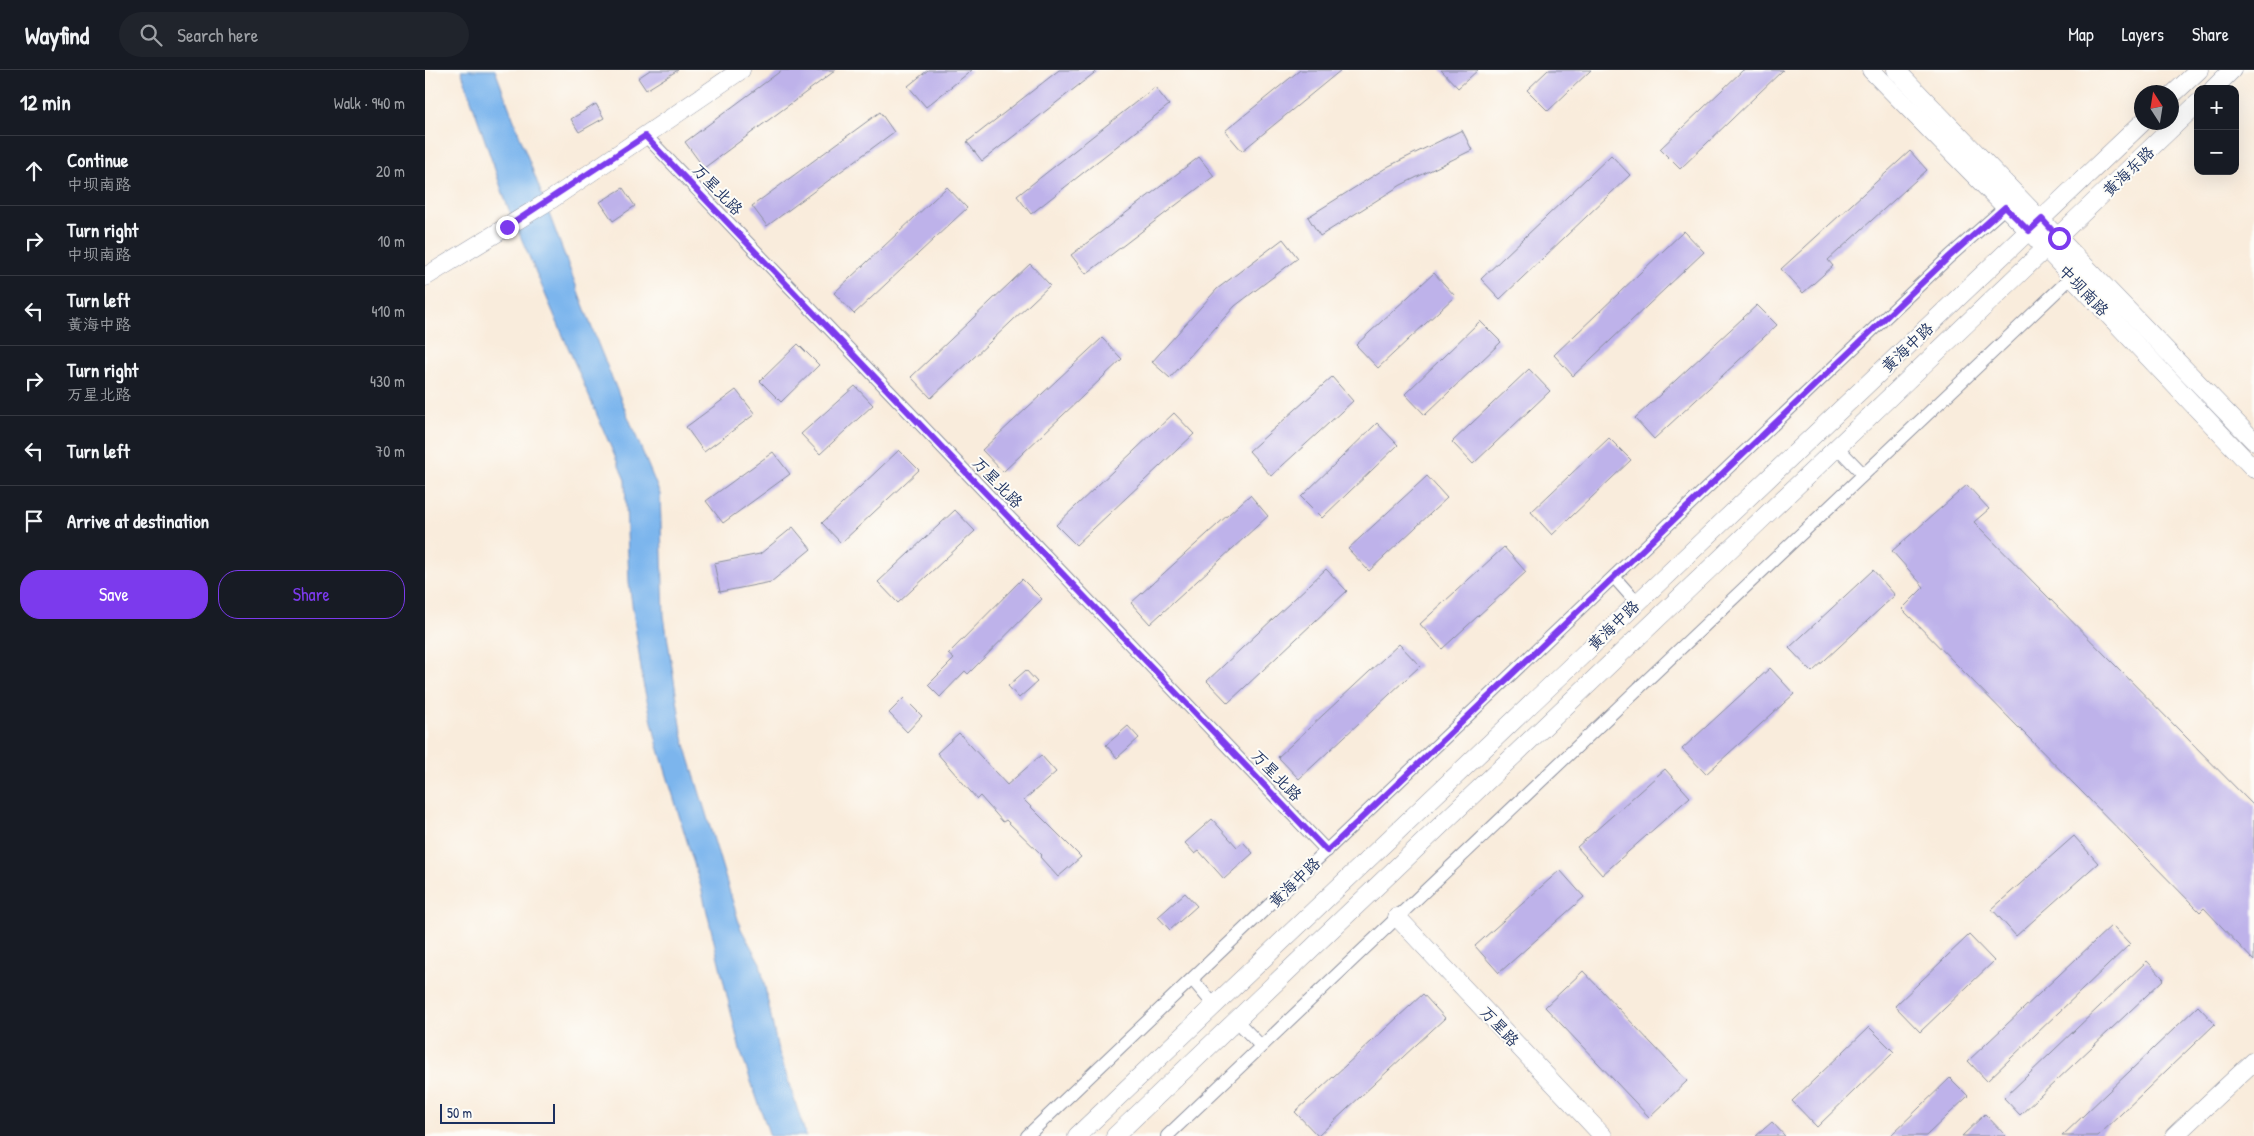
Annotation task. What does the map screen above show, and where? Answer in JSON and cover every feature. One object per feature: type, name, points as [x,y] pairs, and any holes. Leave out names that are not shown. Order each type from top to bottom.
[{"type":"street","points":[[425,277],[552,199],[741,70]]},
{"type":"street","name":"中坝南路","points":[[1871,70],[2029,231],[2254,469]]},
{"type":"street","name":"中坝南路","points":[[1896,70],[2042,219],[2254,441]]},
{"type":"street","points":[[2179,89],[2199,70]]},
{"type":"street","points":[[2217,85],[2233,70]]},
{"type":"street","name":"黄海东路","points":[[2059,238],[2194,108]]},
{"type":"street","name":"黄海东路","points":[[2042,219],[2135,130]]},
{"type":"street","name":"万星北路","points":[[645,136],[1327,851]]},
{"type":"street","name":"黄海中路","points":[[1027,1136],[1949,257],[2018,195]]},
{"type":"street","name":"黄海中路","points":[[1077,1136],[2042,219]]},
{"type":"street","name":"黄海中路","points":[[1115,1136],[1837,447],[2059,238]]},
{"type":"street","points":[[1167,1136],[2085,265]]},
{"type":"street","points":[[1837,447],[1863,474]]},
{"type":"street","points":[[1614,577],[1637,603]]},
{"type":"street","name":"万星路","points":[[1397,917],[1603,1136]]},
{"type":"street","points":[[1192,979],[1214,1005]]},
{"type":"street","points":[[1236,1020],[1261,1046]]},
{"type":"street","points":[[2174,1136],[2254,1061]]},
{"type":"water","points":[[461,70],[495,70],[598,344],[660,494],[664,616],[683,738],[741,929],[760,963],[777,1046],[806,1136],[770,1136],[740,1050],[701,887],[657,743],[643,683],[629,582],[625,480],[507,205]]},
{"type":"building","points":[[650,70],[678,70],[646,90],[638,78]]},
{"type":"building","points":[[782,70],[836,70],[704,168],[685,142]]},
{"type":"building","points":[[928,70],[972,70],[926,107],[908,86]]},
{"type":"building","points":[[1059,70],[1098,70],[982,161],[967,142]]},
{"type":"building","points":[[1300,70],[1341,70],[1242,151],[1225,131]]},
{"type":"building","points":[[1441,70],[1478,70],[1458,88]]},
{"type":"building","points":[[1548,70],[1591,70],[1548,111],[1527,90]]},
{"type":"building","points":[[1743,70],[1783,70],[1680,169],[1660,149]]},
{"type":"building","points":[[1155,87],[1169,105],[1031,214],[1017,196]]},
{"type":"building","points":[[596,104],[604,118],[579,132],[571,119]]},
{"type":"building","points":[[880,112],[894,132],[767,226],[752,206]]},
{"type":"building","points":[[1462,130],[1472,150],[1401,185],[1320,236],[1308,217],[1389,166]]},
{"type":"building","points":[[1910,151],[1927,170],[1828,260],[1833,266],[1803,293],[1781,269]]},
{"type":"building","points":[[1611,155],[1630,175],[1500,299],[1481,279]]},
{"type":"building","points":[[1199,157],[1214,176],[1086,274],[1071,255]]},
{"type":"building","points":[[947,187],[967,208],[854,314],[834,293]]},
{"type":"building","points":[[623,188],[635,206],[613,221],[600,202]]},
{"type":"building","points":[[1684,231],[1704,252],[1573,376],[1554,355]]},
{"type":"building","points":[[1283,239],[1298,258],[1235,306],[1170,378],[1152,362],[1217,289]]},
{"type":"building","points":[[1030,264],[1050,285],[931,398],[911,377]]},
{"type":"building","points":[[1434,273],[1455,296],[1378,368],[1356,345]]},
{"type":"building","points":[[1757,305],[1777,325],[1654,439],[1635,418]]},
{"type":"building","points":[[1480,321],[1501,342],[1425,415],[1405,394]]},
{"type":"building","points":[[1102,338],[1122,359],[1003,472],[982,450]]},
{"type":"building","points":[[798,344],[819,365],[781,402],[760,381]]},
{"type":"building","points":[[1529,369],[1550,391],[1473,464],[1452,442]]},
{"type":"building","points":[[1332,377],[1353,401],[1271,476],[1249,451]]},
{"type":"building","points":[[855,386],[873,405],[820,454],[801,434]]},
{"type":"building","points":[[736,390],[755,414],[704,452],[686,427]]},
{"type":"building","points":[[1174,413],[1194,434],[1076,545],[1056,525]]},
{"type":"building","points":[[1377,423],[1398,445],[1322,518],[1301,497]]},
{"type":"building","points":[[1609,438],[1631,460],[1552,535],[1531,512]]},
{"type":"building","points":[[899,450],[919,470],[841,543],[822,523]]},
{"type":"building","points":[[773,452],[790,474],[723,523],[706,501]]},
{"type":"building","points":[[1427,476],[1447,498],[1369,571],[1348,549]]},
{"type":"building","points":[[1967,485],[1989,509],[1974,522],[2254,806],[2254,961],[2204,908],[2200,912],[1902,609],[1924,587],[1892,551]]},
{"type":"building","points":[[1250,495],[1268,516],[1150,624],[1131,603]]},
{"type":"building","points":[[955,510],[975,531],[898,603],[878,582]]},
{"type":"building","points":[[793,527],[811,549],[771,582],[720,592],[714,563],[760,554]]},
{"type":"building","points":[[1504,547],[1526,572],[1442,649],[1420,624]]},
{"type":"building","points":[[1326,569],[1347,591],[1228,703],[1207,681]]},
{"type":"building","points":[[1873,570],[1895,595],[1812,672],[1789,648]]},
{"type":"building","points":[[1022,579],[1042,599],[968,674],[965,671],[940,697],[928,685],[954,659],[948,654]]},
{"type":"building","points":[[1399,644],[1420,666],[1299,779],[1278,757]]},
{"type":"building","points":[[1770,668],[1794,694],[1706,774],[1682,749]]},
{"type":"building","points":[[1026,670],[1037,682],[1019,698],[1008,686]]},
{"type":"building","points":[[904,698],[922,716],[907,732],[889,713]]},
{"type":"building","points":[[1128,726],[1139,738],[1117,758],[1106,745]]},
{"type":"building","points":[[959,733],[1007,785],[1041,755],[1056,772],[1024,800],[1081,857],[1058,877],[1040,857],[1042,855],[1006,820],[1003,822],[980,796],[977,799],[937,753]]},
{"type":"building","points":[[1665,769],[1690,797],[1602,875],[1577,847]]},
{"type":"building","points":[[1212,819],[1237,847],[1243,842],[1253,853],[1224,879],[1199,851],[1195,854],[1185,843]]},
{"type":"building","points":[[2074,836],[2098,863],[2016,936],[1992,909]]},
{"type":"building","points":[[1560,870],[1584,897],[1499,973],[1475,946]]},
{"type":"building","points":[[1185,893],[1197,906],[1170,930],[1158,917]]},
{"type":"building","points":[[2112,925],[2130,944],[1987,1081],[1968,1061]]},
{"type":"building","points":[[1969,935],[1994,961],[1920,1032],[1895,1006]]},
{"type":"building","points":[[2147,961],[2164,979],[2020,1115],[2004,1098]]},
{"type":"building","points":[[1583,971],[1687,1081],[1649,1117],[1545,1007]]},
{"type":"building","points":[[1423,994],[1445,1018],[1318,1136],[1295,1112]]},
{"type":"building","points":[[2198,1006],[2215,1024],[2098,1136],[2062,1136]]},
{"type":"building","points":[[1869,1027],[1894,1052],[1817,1127],[1792,1101]]},
{"type":"building","points":[[1950,1078],[1968,1096],[1926,1136],[1890,1136]]},
{"type":"building","points":[[1985,1114],[2006,1136],[1962,1136]]},
{"type":"building","points":[[1772,1122],[1785,1136],[1756,1136]]},
{"type":"route","points":[[507,227],[645,136],[1327,851],[1949,257],[2005,207],[2029,231],[2042,219],[2059,238]]}]
